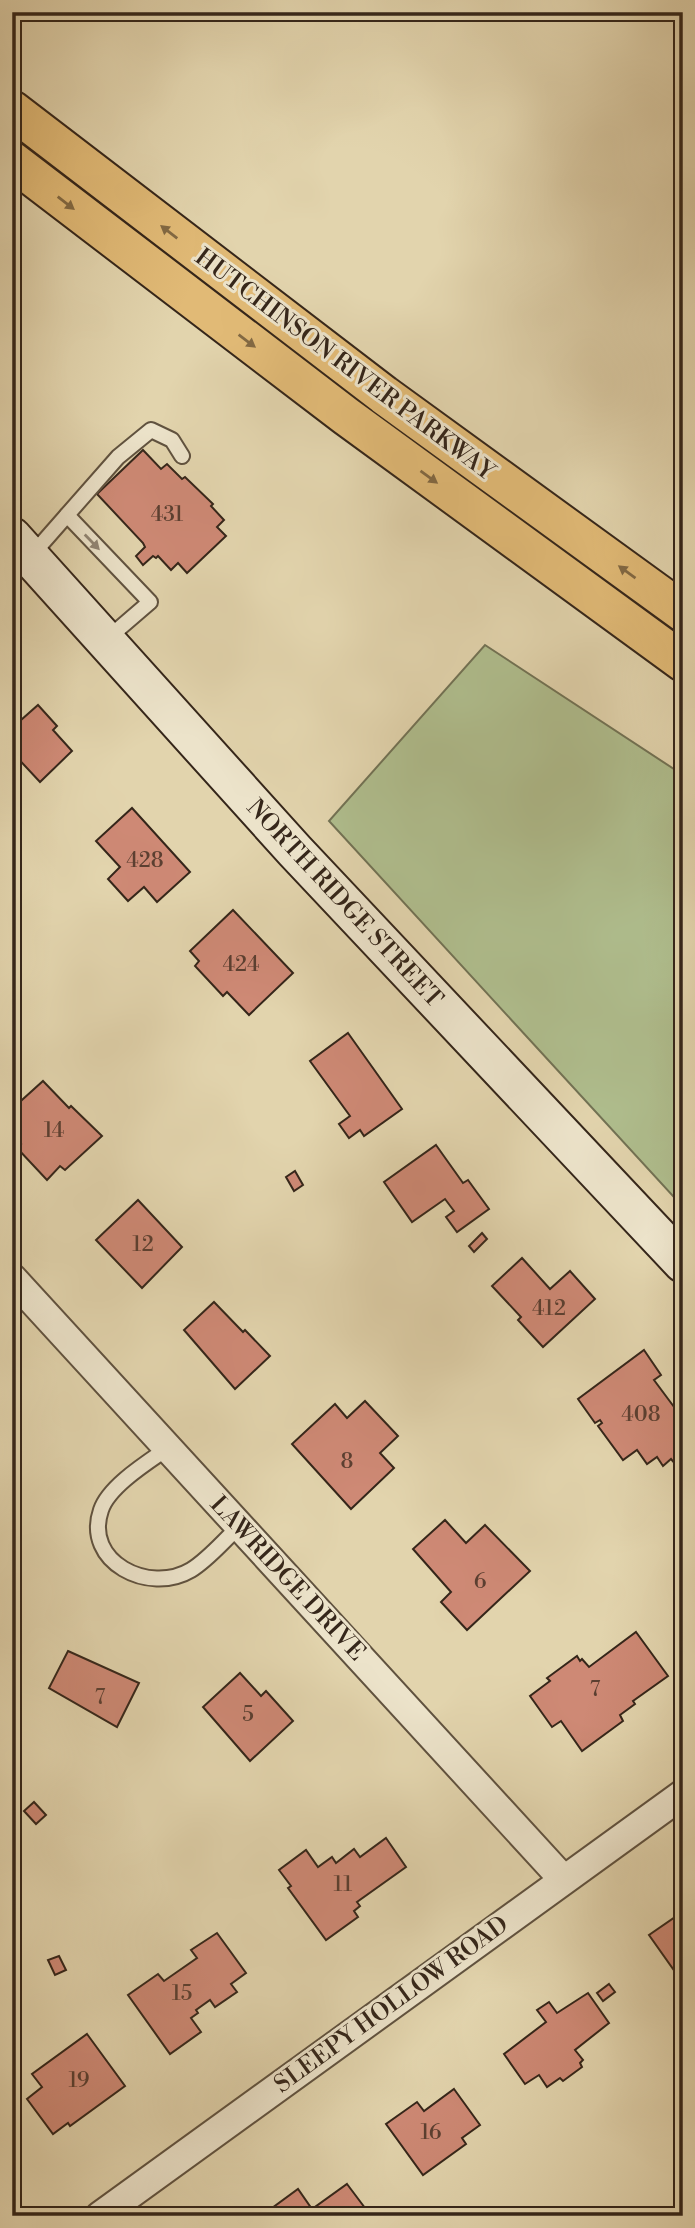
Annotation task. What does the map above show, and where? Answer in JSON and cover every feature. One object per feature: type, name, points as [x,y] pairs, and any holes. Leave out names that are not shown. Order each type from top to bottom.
[{"type":"highway","name":"HUTCHINSON RIVER PARKWAY","points":[[12,110],[384,395],[683,612]]},
{"type":"highway","name":"HUTCHINSON RIVER PARKWAY","points":[[12,161],[346,416],[683,662]]},
{"type":"street","name":"NORTH RIDGE STREET","points":[[21,547],[295,851],[683,1263]]},
{"type":"street","name":"LAWRIDGE DRIVE","points":[[12,1278],[564,1879]]},
{"type":"street","name":"SLEEPY HOLLOW ROAD","points":[[100,2216],[683,1794]]},
{"type":"lane","points":[[21,547],[67,515],[118,457],[150,430],[172,440],[182,456]]},
{"type":"lane","points":[[67,515],[150,602],[106,640]]},
{"type":"lane","points":[[168,1448],[121,1482],[101,1508],[97,1535],[107,1554],[122,1570],[148,1580],[168,1578],[191,1570],[240,1526]]},
{"type":"green space","points":[[485,645],[683,775],[683,1207],[329,821]]},
{"type":"building","points":[[143,450],[161,469],[167,464],[182,479],[185,477],[213,504],[211,506],[224,520],[217,527],[226,536],[187,573],[178,563],[171,570],[158,556],[153,556],[143,565],[136,556],[145,547],[143,543],[97,494]]},
{"type":"building","points":[[38,705],[57,726],[53,730],[72,751],[40,782],[12,752],[12,728]]},
{"type":"building","points":[[132,808],[190,872],[157,902],[144,887],[128,901],[108,879],[120,867],[96,841]]},
{"type":"building","points":[[233,910],[293,973],[249,1015],[227,992],[223,996],[195,966],[199,961],[190,951]]},
{"type":"building","points":[[348,1033],[402,1109],[364,1136],[360,1130],[349,1138],[339,1124],[350,1116],[310,1061]]},
{"type":"building","points":[[43,1081],[102,1136],[65,1170],[60,1166],[47,1180],[17,1148],[21,1144],[12,1135],[12,1109]]},
{"type":"building","points":[[436,1145],[463,1183],[468,1180],[489,1209],[457,1232],[446,1217],[454,1211],[445,1199],[412,1222],[384,1182]]},
{"type":"building","points":[[295,1171],[303,1185],[294,1191],[286,1177]]},
{"type":"building","points":[[138,1200],[182,1247],[142,1288],[96,1240]]},
{"type":"building","points":[[482,1233],[487,1239],[474,1252],[469,1246]]},
{"type":"building","points":[[522,1258],[550,1289],[570,1271],[595,1299],[543,1347],[518,1320],[521,1317],[492,1286]]},
{"type":"building","points":[[214,1302],[270,1356],[235,1389],[184,1330]]},
{"type":"building","points":[[644,1350],[661,1375],[654,1380],[683,1419],[683,1460],[676,1465],[671,1459],[663,1466],[657,1457],[647,1464],[637,1450],[623,1460],[598,1426],[602,1423],[600,1420],[595,1423],[578,1399]]},
{"type":"building","points":[[365,1401],[398,1436],[380,1453],[394,1468],[351,1509],[292,1444],[335,1404],[347,1418]]},
{"type":"building","points":[[445,1520],[466,1543],[485,1525],[530,1571],[467,1630],[441,1602],[451,1592],[413,1549]]},
{"type":"building","points":[[636,1632],[668,1676],[633,1701],[635,1704],[620,1715],[623,1721],[582,1751],[561,1721],[552,1727],[530,1696],[550,1681],[547,1678],[577,1656],[589,1667]]},
{"type":"building","points":[[68,1651],[139,1683],[117,1727],[49,1688]]},
{"type":"building","points":[[240,1673],[261,1696],[266,1691],[293,1721],[250,1761],[203,1707]]},
{"type":"building","points":[[34,1802],[46,1815],[36,1824],[24,1811]]},
{"type":"building","points":[[386,1838],[406,1867],[357,1902],[360,1906],[354,1911],[358,1917],[326,1940],[288,1888],[291,1886],[279,1870],[306,1850],[318,1867],[332,1857],[336,1863],[354,1849],[360,1857]]},
{"type":"building","points":[[681,1913],[683,1916],[683,1983],[649,1935]]},
{"type":"building","points":[[217,1933],[246,1973],[231,1984],[237,1992],[215,2007],[210,2000],[196,2010],[198,2013],[191,2018],[201,2032],[170,2054],[128,1995],[158,1974],[164,1981],[197,1958],[191,1950]]},
{"type":"building","points":[[59,1956],[66,1970],[55,1975],[48,1960]]},
{"type":"building","points":[[609,1984],[615,1992],[603,2001],[597,1993]]},
{"type":"building","points":[[588,1993],[609,2023],[575,2050],[583,2060],[580,2063],[582,2067],[563,2081],[560,2078],[547,2087],[539,2075],[525,2084],[504,2054],[546,2022],[537,2010],[549,2002],[557,2013]]},
{"type":"building","points":[[87,2034],[125,2086],[70,2126],[68,2123],[53,2134],[27,2099],[42,2087],[32,2074]]},
{"type":"building","points":[[454,2089],[480,2125],[462,2138],[466,2144],[423,2175],[386,2124],[417,2102],[424,2111]]},
{"type":"building","points":[[347,2184],[371,2216],[272,2216],[268,2211],[298,2189],[312,2209]]}]
